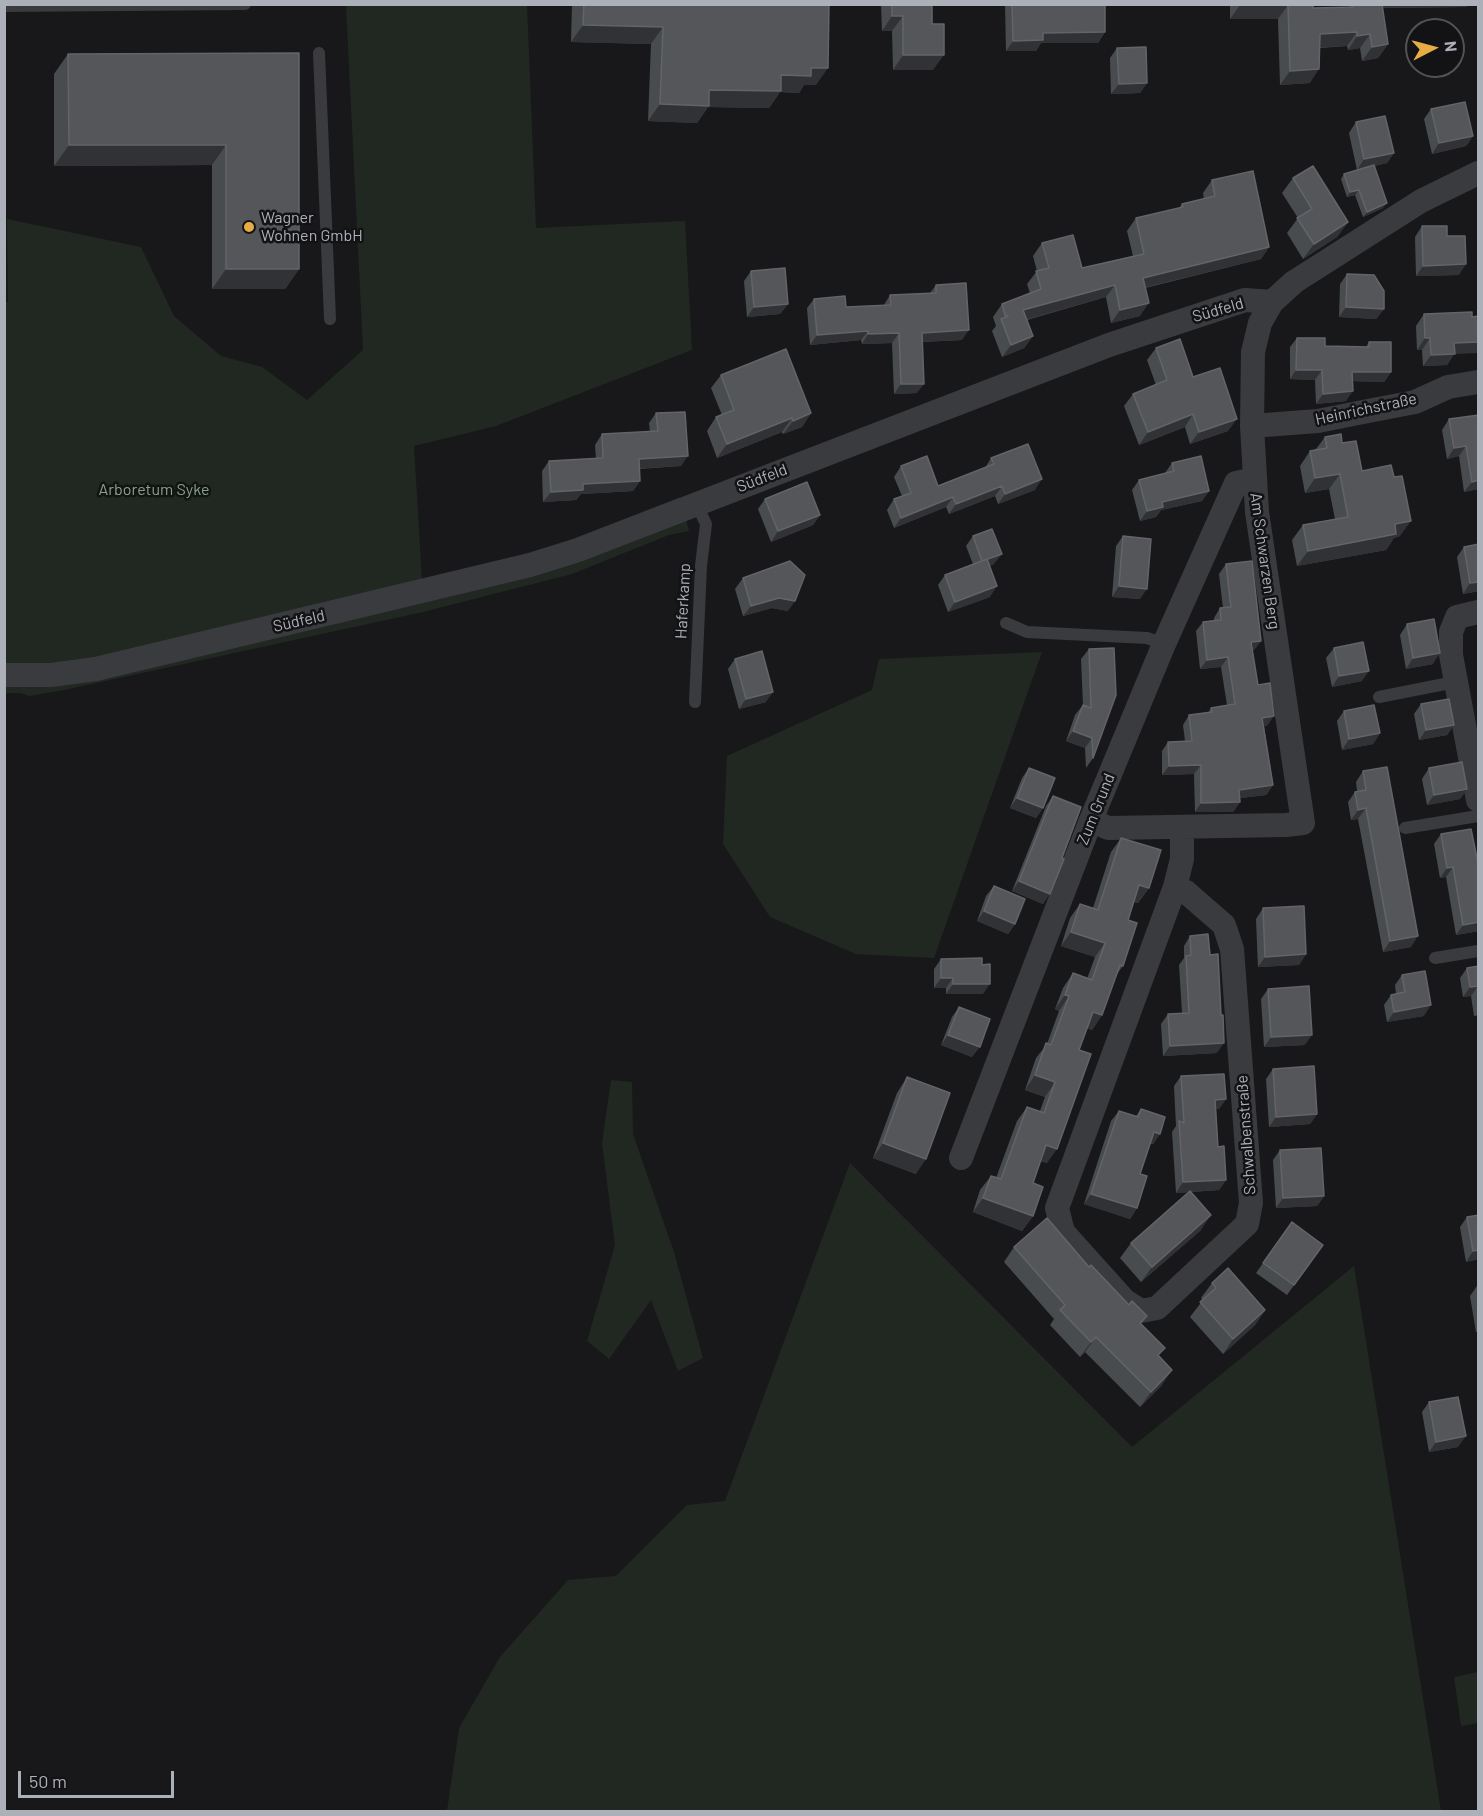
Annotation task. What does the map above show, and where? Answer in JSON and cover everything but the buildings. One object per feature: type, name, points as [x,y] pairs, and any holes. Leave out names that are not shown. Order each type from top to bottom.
[{"type":"street","points":[[1272,302],[1294,282],[1386,222],[1420,201],[1479,173]]},
{"type":"street","name":"Südfeld","points":[[4,675],[51,675],[96,669],[530,565],[578,550],[1109,345],[1245,300],[1272,302]]},
{"type":"street","name":"Am Schwarzen Berg","points":[[1182,827],[1303,823],[1267,580],[1255,479],[1252,426],[1253,352],[1260,323],[1272,302]]},
{"type":"street","name":"Heinrichstraße","points":[[1252,426],[1317,420],[1415,402],[1448,387],[1479,382]]},
{"type":"street","name":"Zum Grund","points":[[961,1158],[1091,820],[1164,644],[1236,483],[1255,479]]},
{"type":"street","points":[[1479,612],[1457,617],[1451,632],[1451,655],[1455,682],[1473,741],[1479,800]]},
{"type":"street","points":[[1091,820],[1108,828],[1182,827]]},
{"type":"street","name":"Schwalbenstraße","points":[[1175,887],[1186,892],[1224,925],[1232,949],[1251,1203],[1247,1224],[1157,1308],[1141,1311],[1125,1300],[1063,1232],[1057,1208],[1175,887],[1182,859],[1182,827]]},
{"type":"lane","points":[[4,6],[245,4]]},
{"type":"lane","points":[[319,53],[330,319]]},
{"type":"lane","name":"Haferkamp","points":[[695,702],[701,566],[706,524],[696,503]]},
{"type":"lane","points":[[1006,623],[1027,632],[1147,638],[1164,644]]},
{"type":"lane","points":[[1379,697],[1455,682]]},
{"type":"lane","points":[[1405,828],[1479,816]]},
{"type":"lane","points":[[1435,958],[1479,951]]},
{"type":"green space","name":"Arboretum Syke","points":[[346,5],[527,5],[536,228],[685,221],[692,350],[496,426],[414,446],[422,580],[537,553],[680,497],[689,531],[669,535],[572,574],[423,612],[64,690],[29,696],[21,693],[5,693],[4,302],[8,302],[7,219],[141,247],[174,316],[221,356],[262,367],[307,400],[363,350]]},
{"type":"green space","points":[[1042,652],[934,958],[856,954],[770,917],[723,844],[727,756],[872,690],[879,659]]},
{"type":"green space","points":[[611,1080],[632,1082],[633,1134],[674,1252],[703,1358],[678,1371],[651,1300],[609,1359],[587,1341],[615,1245],[602,1143]]},
{"type":"green space","points":[[850,1163],[1132,1447],[1354,1266],[1441,1811],[447,1811],[459,1728],[500,1657],[568,1580],[616,1576],[687,1505],[725,1501]]},
{"type":"green space","points":[[1478,1672],[1478,1723],[1461,1726],[1454,1677]]},
{"type":"place","name":"Wagner Wohnen GmbH","points":[[249,227]]}]
